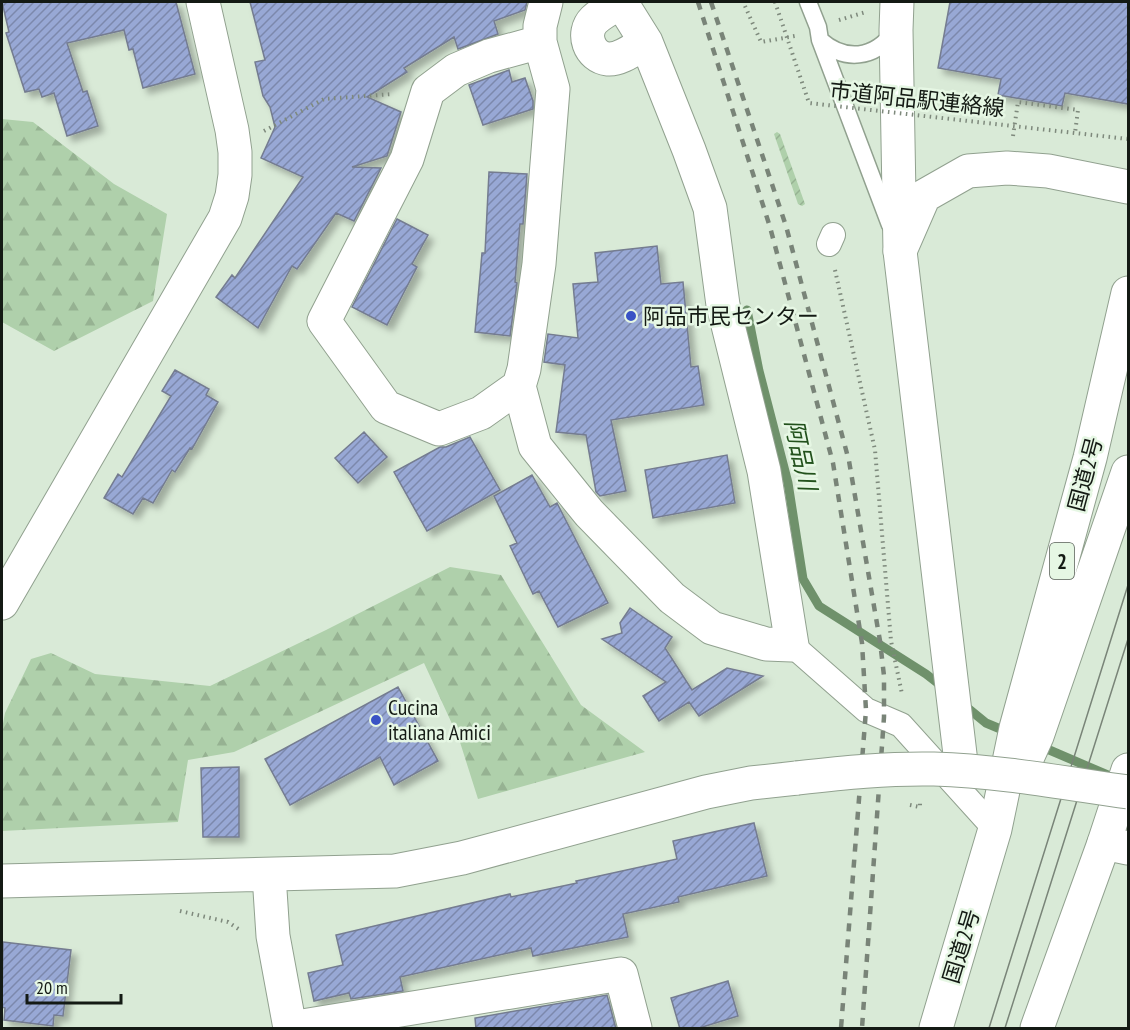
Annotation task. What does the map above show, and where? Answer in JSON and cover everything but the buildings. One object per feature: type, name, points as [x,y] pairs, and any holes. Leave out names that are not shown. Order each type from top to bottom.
[{"type":"main road","points":[[2,603],[225,218],[232,196],[235,152],[203,2]]},
{"type":"main road","points":[[546,2],[540,26],[540,42],[553,89],[539,264],[524,369],[519,387],[535,446],[589,513],[672,598],[712,628],[766,644],[792,645],[764,471],[723,305],[710,208],[646,42],[622,2],[593,20],[588,29],[587,39],[591,49],[598,56],[608,59],[619,57],[646,42]]},
{"type":"main road","points":[[896,16],[900,251],[962,771]]},
{"type":"main road","points":[[519,387],[481,413],[439,429],[386,407],[324,321],[407,159],[428,91],[456,70],[489,56],[540,42]]},
{"type":"main road","points":[[900,251],[924,196],[968,171],[1007,168],[1048,171],[1128,187]]},
{"type":"main road","name":"国道2号","points":[[936,1029],[995,829],[1016,728],[1090,458],[1128,293]]},
{"type":"main road","name":"国道2号","points":[[995,829],[1037,736],[1128,472]]},
{"type":"main road","points":[[1037,1029],[1116,845],[1128,770]]},
{"type":"main road","points":[[2,881],[395,871],[429,866],[662,802],[751,783],[797,778],[888,771],[962,771],[1018,776],[1128,792]]},
{"type":"main road","points":[[269,875],[273,936],[290,1028],[458,1015],[621,974],[636,1029]]},
{"type":"street","points":[[792,645],[866,710],[901,725],[995,829]]},
{"type":"lane","points":[[808,2],[818,27],[820,40],[900,251]]},
{"type":"lane","points":[[820,40],[835,51],[854,56],[871,52],[885,43],[896,16]]},
{"type":"path","name":"市道阿品駅連絡線","points":[[775,2],[809,103],[1128,140]]},
{"type":"path","points":[[746,6],[761,42],[794,37]]},
{"type":"path","points":[[235,152],[252,151],[250,138],[324,99],[428,91]]},
{"type":"path","points":[[1011,144],[1018,102],[1078,110],[1075,134]]},
{"type":"path","points":[[831,240],[875,450],[891,641],[903,698]]},
{"type":"path","points":[[173,909],[228,921],[246,934]]},
{"type":"green space","points":[[2,119],[33,122],[114,184],[167,214],[153,301],[54,351],[2,322]]},
{"type":"green space","points":[[777,132],[780,134],[805,204],[802,206],[798,204],[774,134]]},
{"type":"green space","points":[[450,567],[501,575],[581,705],[645,752],[478,799],[459,739],[424,663],[234,752],[188,760],[178,822],[2,831],[2,729],[5,713],[31,659],[51,653],[95,674],[210,686]]},
{"type":"waterway","name":"阿品川","points":[[747,310],[759,371],[788,483],[803,579],[819,606],[926,674],[944,688]]},
{"type":"waterway","points":[[964,705],[986,723],[1010,733]]},
{"type":"waterway","points":[[1040,746],[1110,776]]},
{"type":"tram line","points":[[989,1028],[1128,585]]},
{"type":"tram line","points":[[1005,1028],[1128,639]]},
{"type":"railway","points":[[698,2],[770,227],[833,463],[862,643],[866,710],[841,1028]]},
{"type":"railway","points":[[711,2],[786,226],[849,461],[880,641],[884,676],[884,717],[862,1028]]},
{"type":"place","name":"阿品市民センター","points":[[631,316]]},
{"type":"place","name":"Cucina italiana Amici","points":[[376,720]]}]
